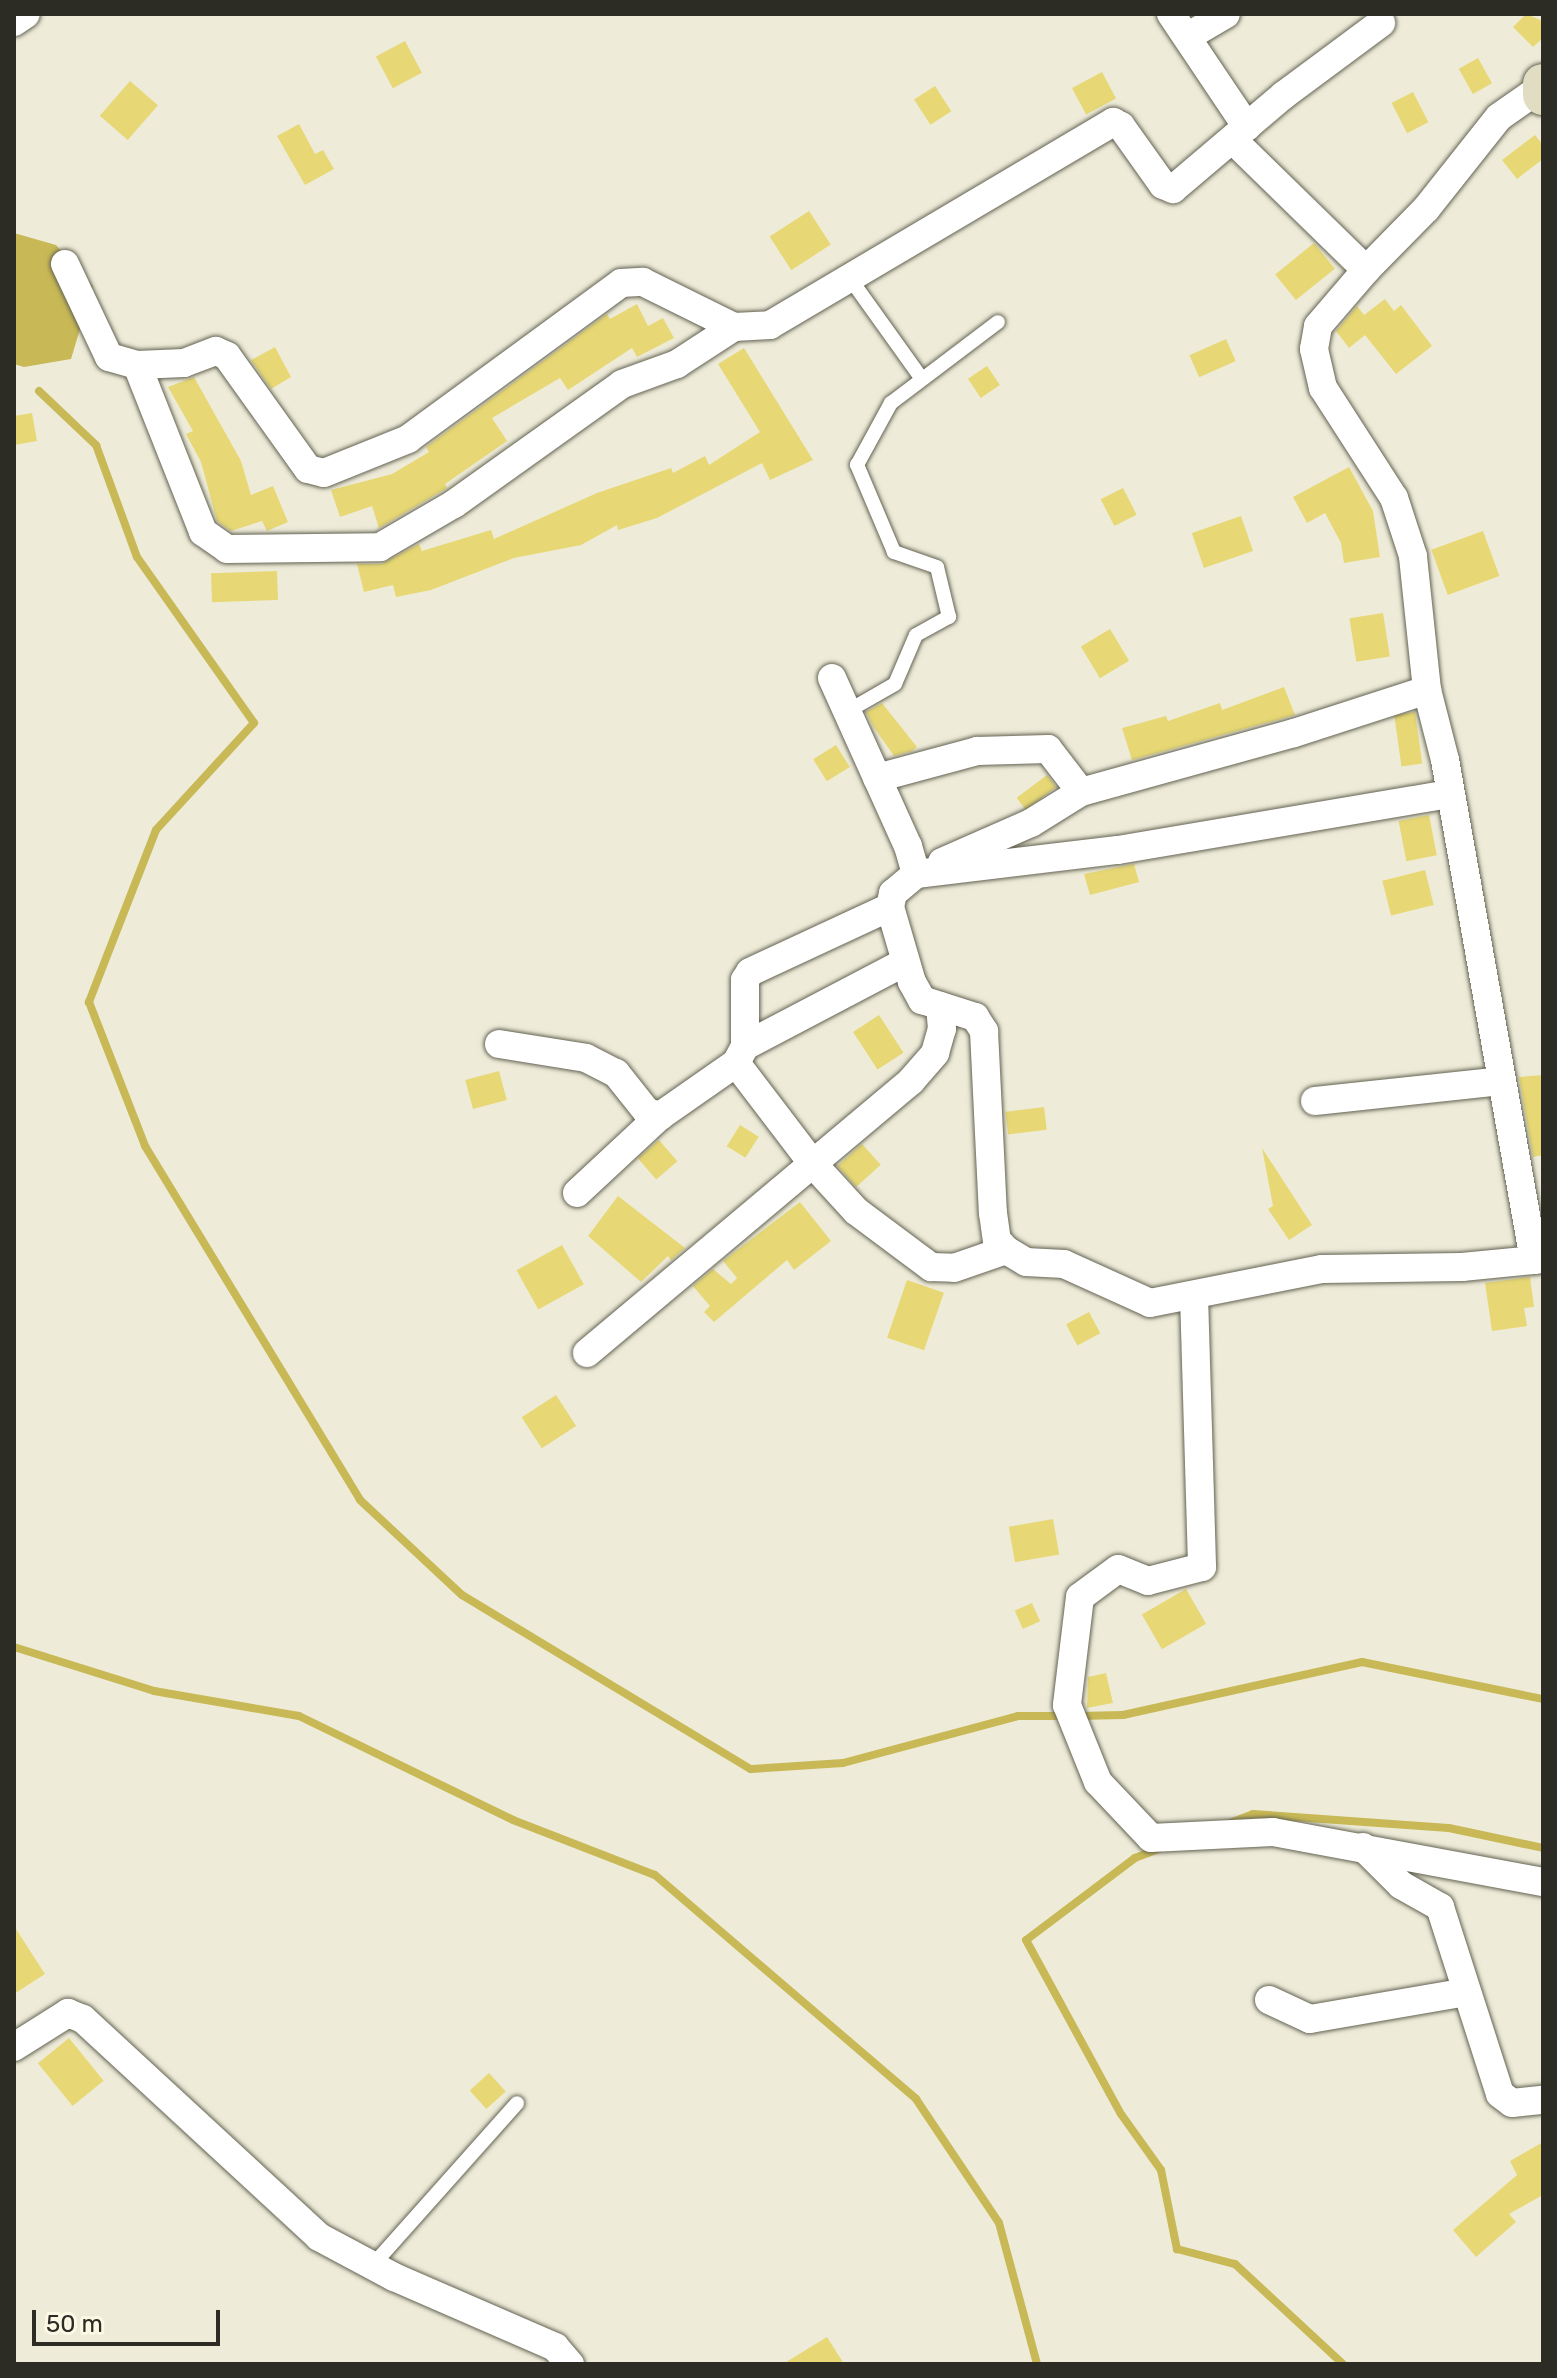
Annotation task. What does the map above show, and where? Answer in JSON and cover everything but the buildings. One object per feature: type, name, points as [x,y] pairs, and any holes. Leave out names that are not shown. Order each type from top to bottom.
[{"type":"street","points":[[14,22],[26,14]]},
{"type":"street","points":[[1226,14],[1179,26],[1240,134],[1366,270]]},
{"type":"street","points":[[65,264],[109,357],[137,365],[184,363],[216,351],[227,356],[308,469],[324,473],[408,439],[621,283],[643,282],[734,327],[770,325],[1113,122],[1121,126],[1163,185],[1173,189],[1381,23]]},
{"type":"street","points":[[1427,690],[1294,733],[1081,792],[1031,823],[916,874],[893,893],[890,907],[905,962],[922,1000],[975,1017],[984,1031],[993,1213],[997,1240],[1006,1250],[1026,1262],[1064,1264],[1150,1303],[1322,1269],[1538,1260],[1427,690],[1413,556],[1394,498],[1323,388],[1314,349],[1318,326],[1366,270],[1426,209],[1499,117],[1542,89]]},
{"type":"street","points":[[137,365],[203,532],[227,549],[380,547],[454,504],[622,384],[677,364],[734,327]]},
{"type":"street","points":[[832,678],[916,874]]},
{"type":"street","points":[[877,778],[977,751],[1048,749],[1081,792]]},
{"type":"street","points":[[916,874],[1118,850],[1448,794]]},
{"type":"street","points":[[890,907],[750,972],[745,980],[741,1054],[813,1164],[856,1211],[931,1267],[954,1268],[1006,1250]]},
{"type":"street","points":[[577,1193],[660,1116],[741,1054],[905,962]]},
{"type":"street","points":[[587,1353],[911,1081],[935,1053],[942,1029],[940,1006]]},
{"type":"street","points":[[499,1044],[586,1058],[616,1073],[647,1112],[660,1116]]},
{"type":"street","points":[[1315,1101],[1501,1081]]},
{"type":"street","points":[[1194,1295],[1202,1567],[1148,1581],[1118,1569],[1080,1597],[1067,1705],[1098,1782],[1151,1838],[1273,1832],[1543,1882]]},
{"type":"street","points":[[1363,1847],[1401,1885],[1440,1907],[1500,2094],[1512,2103],[1543,2100]]},
{"type":"street","points":[[1269,2000],[1310,2019],[1467,1992]]},
{"type":"street","points":[[14,2047],[60,2016],[68,2013],[83,2019],[319,2237],[372,2266],[555,2347],[570,2364]]},
{"type":"lane","points":[[849,277],[922,379]]},
{"type":"lane","points":[[848,711],[895,684],[916,635],[949,617],[937,567],[894,552],[857,465],[891,403],[998,322]]},
{"type":"lane","points":[[372,2266],[517,2103]]},
{"type":"shaded area","points":[[14,233],[56,245],[93,286],[71,359],[24,367],[14,364]]},
{"type":"waterway","points":[[39,391],[96,445],[137,557],[254,723],[156,830],[89,1002],[145,1146],[360,1500],[462,1595],[751,1769],[843,1763],[1018,1716],[1064,1716]]},
{"type":"waterway","points":[[14,1647],[154,1691],[299,1716],[513,1820],[655,1875],[916,2099],[999,2223],[1037,2364]]},
{"type":"waterway","points":[[1078,1716],[1123,1715],[1362,1662],[1543,1699]]},
{"type":"waterway","points":[[1230,1823],[1253,1814],[1449,1828],[1543,1848]]},
{"type":"waterway","points":[[1161,1848],[1135,1858],[1026,1940],[1121,2114],[1161,2170],[1177,2249],[1235,2264],[1343,2364]]}]
